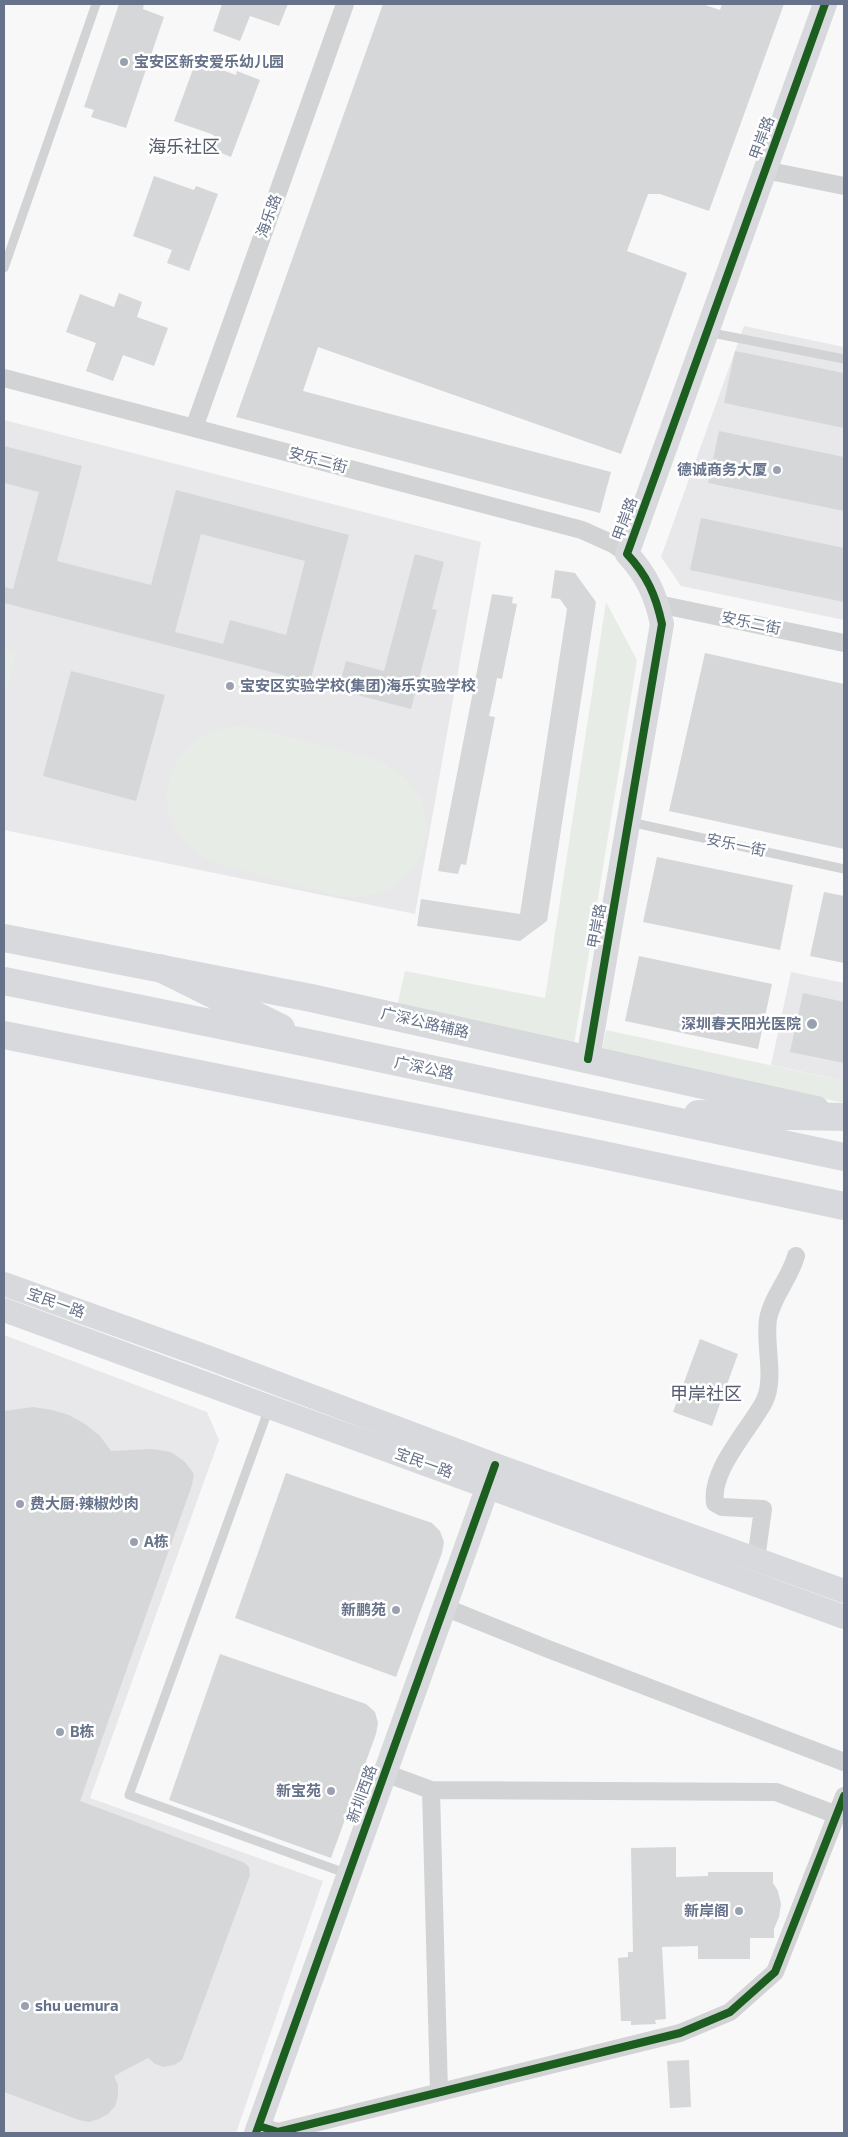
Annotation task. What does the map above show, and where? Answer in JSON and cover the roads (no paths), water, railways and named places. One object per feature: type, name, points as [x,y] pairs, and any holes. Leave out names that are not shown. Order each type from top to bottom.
[{"type":"main road","name":"广深公路辅路","points":[[4,938],[311,998],[844,1116]]},
{"type":"main road","points":[[160,968],[313,1044]]},
{"type":"main road","name":"广深公路","points":[[4,981],[313,1044],[844,1157]]},
{"type":"main road","points":[[4,1035],[580,1150],[844,1206]]},
{"type":"main road","points":[[634,1112],[844,1116]]},
{"type":"street","name":"海乐路","points":[[194,428],[344,4]]},
{"type":"street","name":"甲岸路","points":[[588,1059],[662,624],[658,604],[647,578],[627,554],[825,4]]},
{"type":"street","points":[[766,170],[844,186]]},
{"type":"street","name":"安乐二街","points":[[4,378],[582,530],[613,544],[627,554]]},
{"type":"street","name":"安乐二街","points":[[658,604],[844,643]]},
{"type":"street","points":[[756,1559],[763,1509],[722,1507],[715,1503],[714,1496],[722,1466],[764,1401],[769,1374],[767,1349],[768,1318],[793,1267],[796,1256]]},
{"type":"street","name":"宝民一路","points":[[4,1284],[207,1357],[492,1476],[844,1617]]},
{"type":"street","name":"宝民一路","points":[[4,1310],[270,1406],[756,1559],[844,1591]]},
{"type":"street","name":"新圳西路","points":[[257,2130],[492,1476]]},
{"type":"street","points":[[444,1607],[548,1649],[844,1762]]},
{"type":"street","points":[[385,1773],[430,1790],[776,1792],[837,1815]]},
{"type":"street","points":[[430,1790],[439,2092]]},
{"type":"street","points":[[257,2130],[278,2132],[680,2033],[730,2012],[775,1972],[844,1796]]},
{"type":"lane","points":[[4,268],[96,4]]},
{"type":"lane","points":[[707,332],[844,359]]},
{"type":"lane","name":"安乐一街","points":[[628,822],[844,869]]},
{"type":"lane","points":[[270,1406],[129,1795],[348,1874]]},
{"type":"place","name":"宝安区新安爱乐幼儿园","points":[[124,62]]},
{"type":"place","name":"德诚商务大厦","points":[[777,470]]},
{"type":"place","name":"宝安区实验学校(集团)海乐实验学校","points":[[230,686]]},
{"type":"place","name":"深圳春天阳光医院","points":[[812,1024]]},
{"type":"place","name":"费大厨·辣椒炒肉","points":[[20,1504]]},
{"type":"place","name":"A栋","points":[[134,1542]]},
{"type":"place","name":"新鹏苑","points":[[396,1610]]},
{"type":"place","name":"B栋","points":[[60,1732]]},
{"type":"place","name":"新宝苑","points":[[331,1791]]},
{"type":"place","name":"新岸阁","points":[[739,1911]]},
{"type":"place","name":"shu uemura","points":[[25,2006]]},
{"type":"district","name":"海乐社区","points":[[184,147]]},
{"type":"district","name":"甲岸社区","points":[[706,1394]]}]
